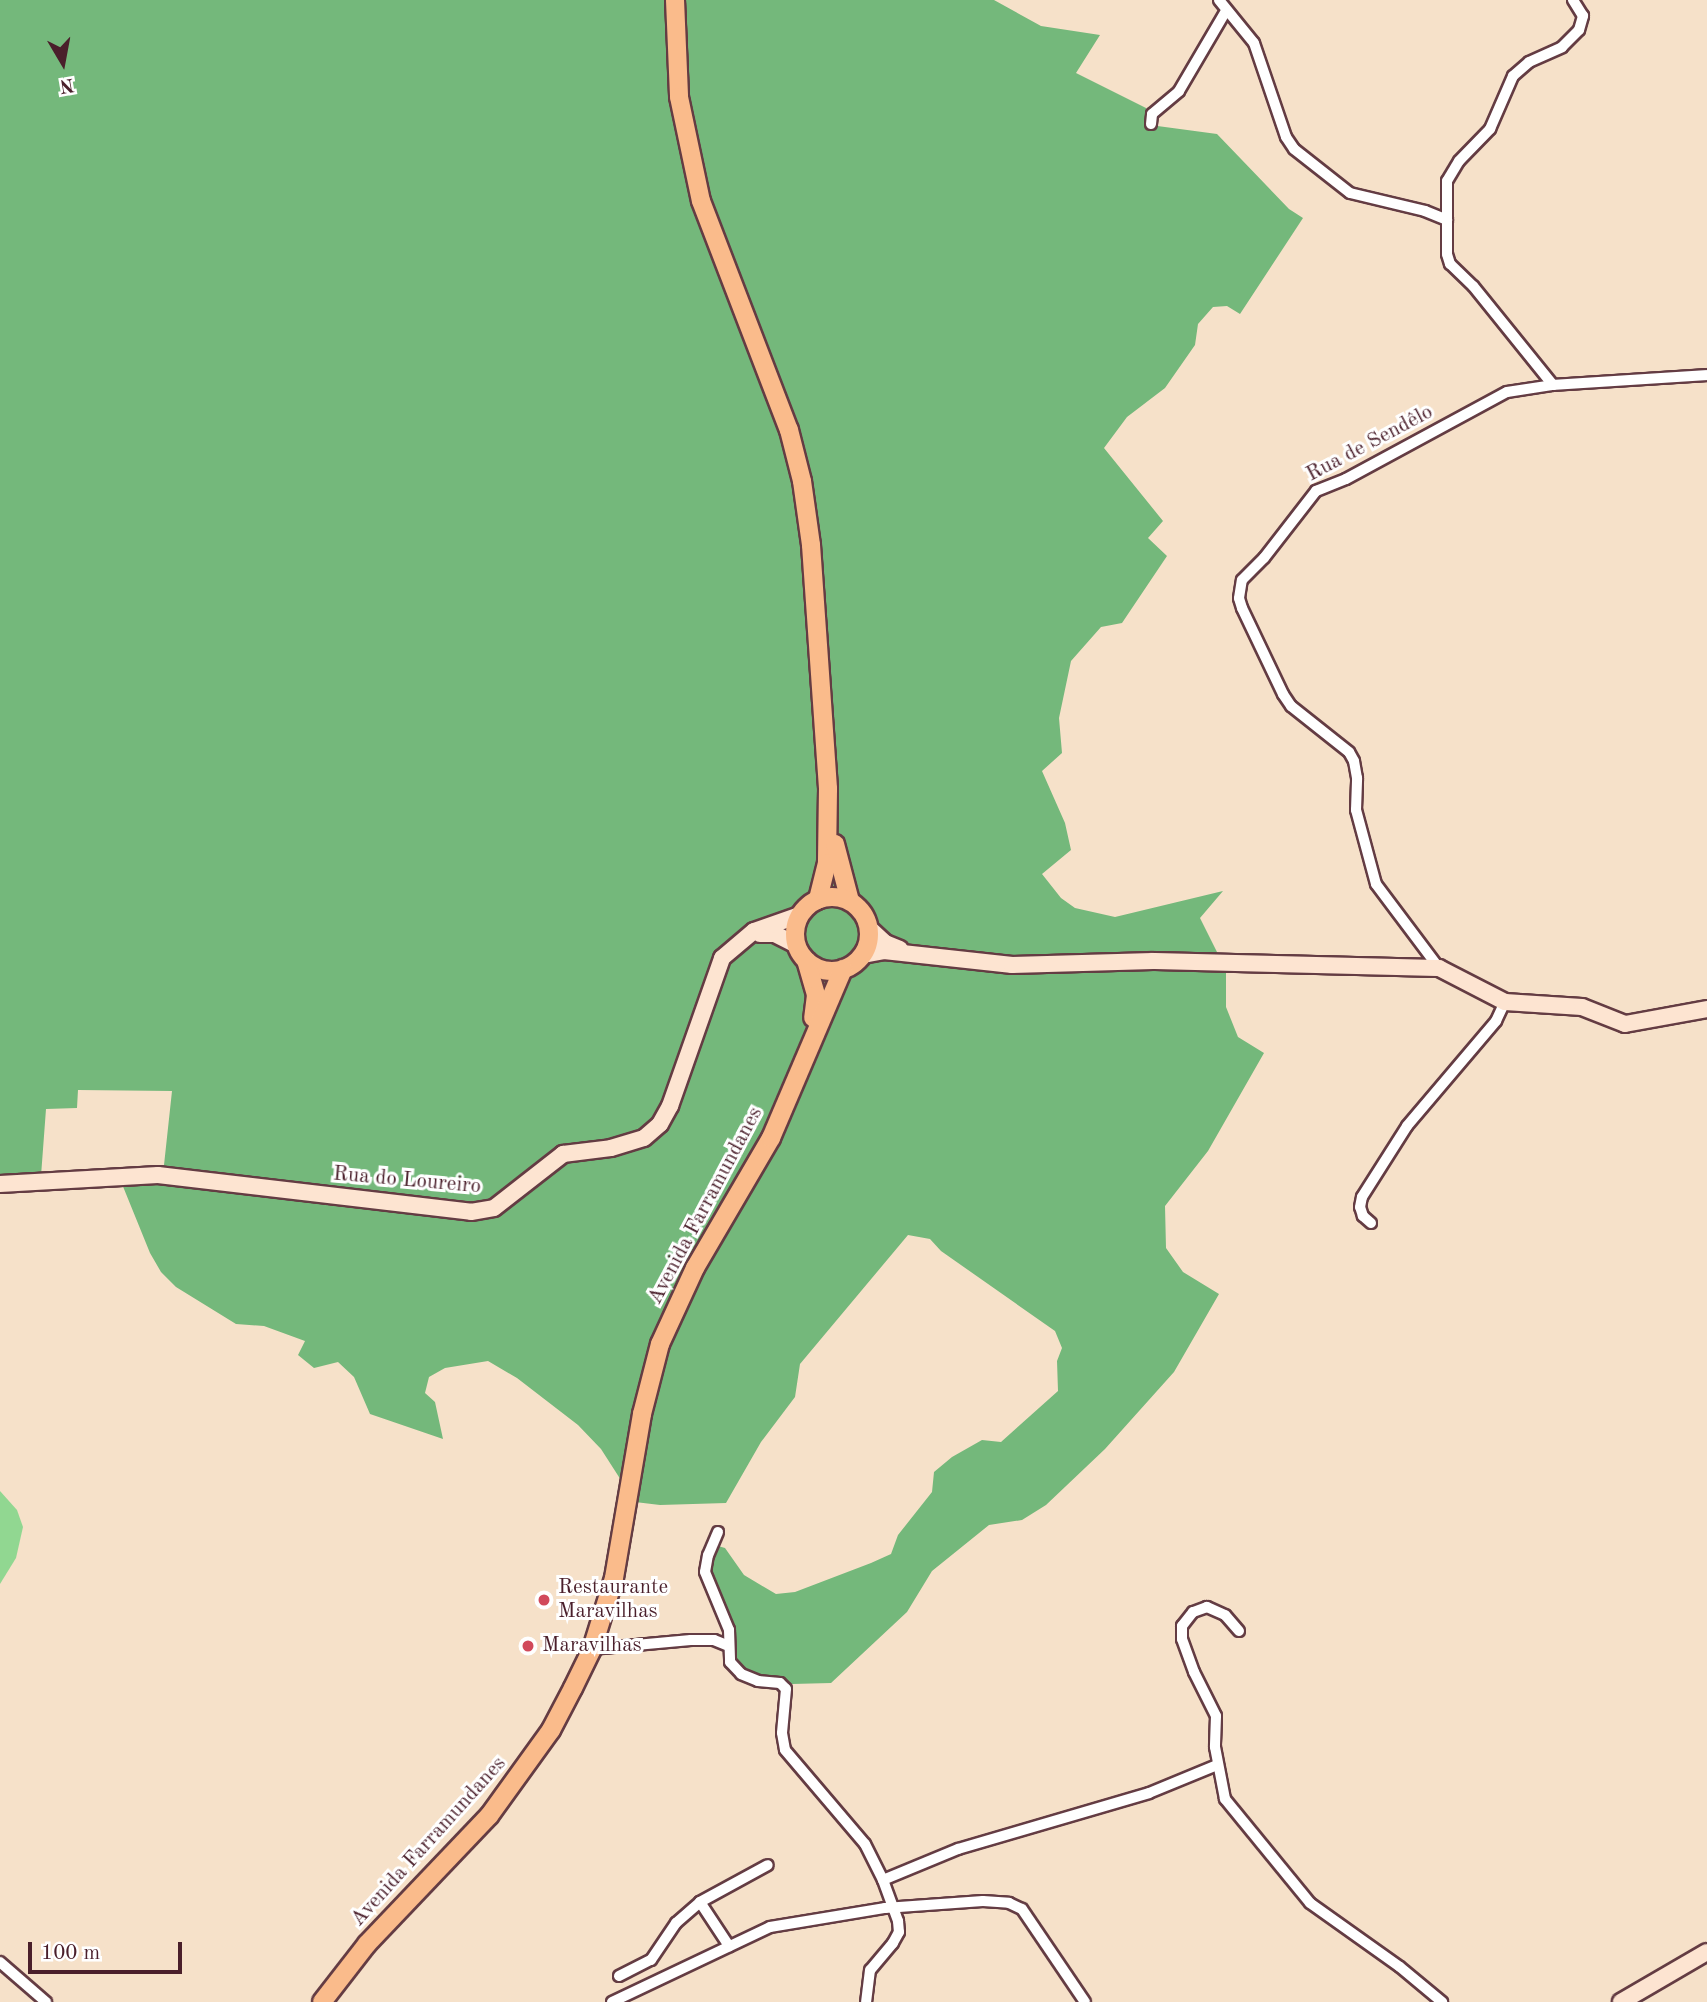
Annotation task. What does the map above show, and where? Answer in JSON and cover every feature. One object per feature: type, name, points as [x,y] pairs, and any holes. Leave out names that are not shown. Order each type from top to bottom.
[{"type":"main road","points":[[675,0],[679,97],[701,201],[784,418],[802,481],[811,545],[828,789],[838,862],[850,901],[865,917],[868,927],[869,937],[862,955],[843,969],[823,969],[802,953]]},
{"type":"main road","points":[[818,900],[827,863],[828,789]]},
{"type":"main road","points":[[810,1046],[816,995],[796,924],[800,915],[818,900],[839,897],[850,901]]},
{"type":"main road","name":"Avenida Farramundanes","points":[[322,2002],[367,1944],[489,1816],[524,1772],[551,1730],[592,1649],[614,1578],[642,1414],[660,1344],[695,1268],[771,1138],[843,969]]},
{"type":"street","points":[[1219,0],[1254,43],[1286,137],[1294,149],[1350,193],[1425,211],[1447,220]]},
{"type":"street","points":[[1553,385],[1473,286],[1450,264],[1447,220],[1450,173],[1470,147],[1490,129],[1513,76],[1529,62],[1562,47],[1578,30],[1583,16],[1573,0]]},
{"type":"street","points":[[1151,124],[1152,114],[1179,91],[1226,11]]},
{"type":"street","name":"Rua de Sendêlo","points":[[1438,968],[1376,884],[1356,810],[1357,778],[1354,761],[1349,752],[1291,706],[1242,608],[1239,590],[1242,580],[1264,558],[1316,491],[1346,479],[1507,393],[1553,385],[1707,375]]},
{"type":"street","name":"Rua do Loureiro","points":[[0,1184],[158,1175],[471,1212],[494,1208],[563,1154],[611,1148],[644,1138],[660,1124],[670,1106],[722,958],[744,937],[800,915]]},
{"type":"street","points":[[868,927],[885,943],[912,953]]},
{"type":"street","points":[[744,937],[775,934],[802,953]]},
{"type":"street","points":[[862,955],[884,951],[965,962],[1012,965],[1153,961],[1438,968],[1505,1002],[1582,1007],[1625,1024],[1707,1009]]},
{"type":"street","points":[[1371,1223],[1363,1216],[1360,1207],[1367,1188],[1408,1126],[1496,1021],[1505,1002]]},
{"type":"street","points":[[718,1532],[708,1555],[705,1572],[729,1630],[730,1662],[740,1674],[758,1681],[780,1683],[786,1689],[782,1733],[785,1750],[864,1844],[883,1880],[893,1907],[899,1931],[870,1970],[866,2002]]},
{"type":"street","points":[[1239,1631],[1226,1615],[1207,1607],[1193,1612],[1182,1626],[1182,1639],[1194,1672],[1216,1716],[1217,1765],[1224,1799],[1310,1903],[1400,1967],[1442,2002]]},
{"type":"street","points":[[592,1649],[691,1640],[715,1640],[729,1646]]},
{"type":"street","points":[[883,1880],[958,1849],[1149,1793],[1217,1765]]},
{"type":"street","points":[[619,1976],[651,1960],[676,1923],[700,1902],[768,1865]]},
{"type":"street","points":[[700,1902],[729,1946]]},
{"type":"street","points":[[612,2002],[769,1927],[893,1907],[952,1902],[1009,1903],[1022,1909],[1085,2002]]},
{"type":"street","points":[[1621,2002],[1707,1951]]},
{"type":"street","points":[[656,1954],[668,1977]]},
{"type":"street","points":[[0,1962],[46,2002]]},
{"type":"green space","points":[[0,0],[994,0],[1041,26],[1100,35],[1076,73],[1146,108],[1150,125],[1217,134],[1289,209],[1303,218],[1240,314],[1227,306],[1213,307],[1198,324],[1195,345],[1165,388],[1127,417],[1104,448],[1163,521],[1148,538],[1167,556],[1122,623],[1101,627],[1071,661],[1059,718],[1062,753],[1042,771],[1065,823],[1071,850],[1042,874],[1061,898],[1075,908],[1115,917],[1223,891],[1200,918],[1226,970],[1226,1007],[1238,1037],[1264,1053],[1208,1151],[1165,1206],[1166,1248],[1183,1272],[1219,1294],[1174,1372],[1105,1449],[1046,1505],[1022,1520],[989,1525],[932,1571],[907,1612],[831,1683],[792,1684],[778,1677],[759,1676],[746,1672],[732,1658],[708,1572],[712,1552],[718,1546],[725,1548],[744,1575],[776,1594],[795,1592],[891,1554],[898,1535],[932,1492],[934,1472],[952,1457],[982,1440],[1001,1442],[1058,1391],[1057,1361],[1062,1348],[1055,1331],[941,1251],[930,1239],[908,1235],[800,1364],[795,1397],[761,1442],[726,1503],[660,1505],[635,1502],[601,1449],[578,1425],[517,1378],[488,1361],[445,1368],[429,1377],[425,1393],[435,1402],[443,1439],[370,1414],[354,1377],[338,1362],[314,1368],[298,1355],[305,1341],[264,1326],[236,1324],[176,1287],[161,1272],[150,1253],[122,1184],[122,1179],[164,1165],[172,1091],[78,1090],[77,1108],[46,1109],[41,1176],[0,1178]]},
{"type":"green space","points":[[0,1491],[17,1510],[23,1527],[16,1558],[0,1584]]},
{"type":"place","name":"Restaurante Maravilhas","points":[[544,1600]]},
{"type":"place","name":"Maravilhas","points":[[528,1646]]}]
